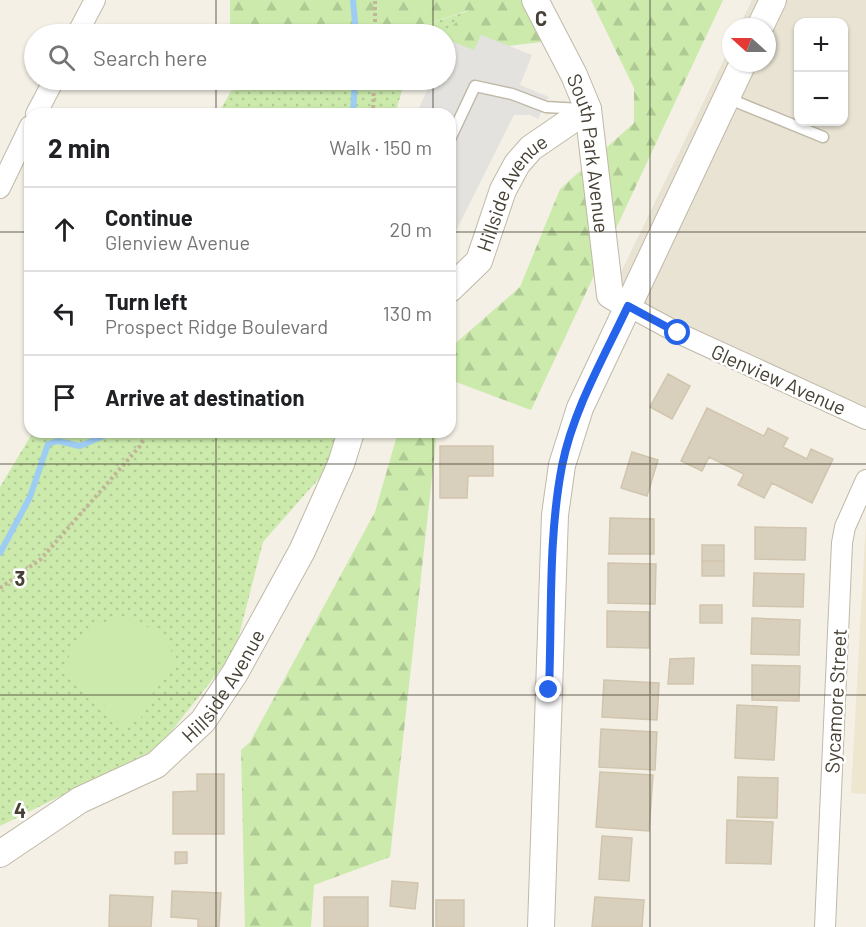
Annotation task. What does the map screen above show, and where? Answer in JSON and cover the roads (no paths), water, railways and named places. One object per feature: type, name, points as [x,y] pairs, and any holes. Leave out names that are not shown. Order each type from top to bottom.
[{"type":"street","points":[[82,24],[95,0]]},
{"type":"street","points":[[764,18],[773,0]]},
{"type":"street","name":"South Park Avenue","points":[[530,2],[574,75],[588,109],[610,295],[628,306]]},
{"type":"street","points":[[541,927],[555,514],[562,465],[580,408],[739,72]]},
{"type":"street","points":[[39,108],[49,90]]},
{"type":"street","name":"Hillside Avenue","points":[[456,282],[479,261],[503,190],[517,164],[531,148],[588,109]]},
{"type":"street","points":[[0,188],[24,138]]},
{"type":"street","name":"Glenview Avenue","points":[[628,306],[678,333],[866,418]]},
{"type":"street","name":"Hillside Avenue","points":[[0,854],[80,800],[156,765],[203,721],[235,673],[302,551],[349,438]]},
{"type":"street","name":"Sycamore Street","points":[[825,927],[842,543],[848,518],[866,480]]},
{"type":"lane","points":[[456,126],[475,86],[512,94],[546,107],[588,109]]},
{"type":"lane","points":[[726,98],[824,137]]},
{"type":"waterway","points":[[353,0],[355,24]]},
{"type":"waterway","points":[[353,108],[354,90]]},
{"type":"waterway","points":[[0,553],[30,497],[48,444],[58,441],[80,446],[99,438]]}]
